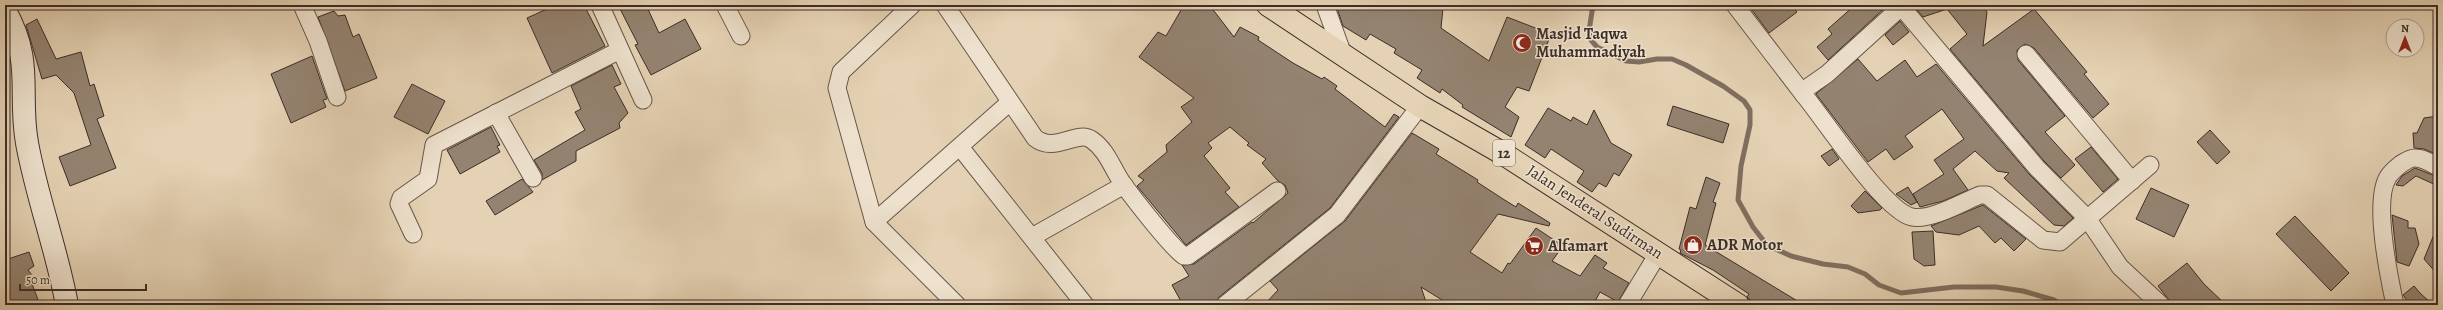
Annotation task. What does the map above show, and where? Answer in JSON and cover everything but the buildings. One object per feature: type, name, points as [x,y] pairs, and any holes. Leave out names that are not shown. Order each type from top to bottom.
[{"type":"highway","name":"Jalan Jenderal Sudirman","points":[[1268,5],[1342,52],[1420,106],[1502,153],[1659,252],[1738,305]]},
{"type":"street","points":[[14,5],[5,10],[20,41],[22,54],[26,141],[61,273],[67,305]]},
{"type":"street","points":[[302,5],[318,41],[337,97]]},
{"type":"street","points":[[600,5],[642,100]]},
{"type":"street","points":[[725,5],[741,36]]},
{"type":"street","points":[[912,5],[846,67],[838,79],[837,88],[874,222],[957,305]]},
{"type":"street","points":[[945,5],[1035,138],[1042,144],[1052,144],[1085,137],[1091,139],[1101,148],[1124,185],[1184,256],[1188,256],[1277,191]]},
{"type":"street","points":[[1325,5],[1342,52]]},
{"type":"street","points":[[1734,5],[1880,192],[1903,214],[1913,218],[1924,217],[1980,195],[1986,195],[2043,240],[2060,242],[2068,237],[2087,218],[2150,165]]},
{"type":"street","points":[[1804,95],[1804,90],[1827,74],[1901,6],[2037,168],[2087,218],[2120,267],[2161,305]]},
{"type":"street","points":[[413,234],[399,204],[401,198],[428,179],[434,145],[620,50]]},
{"type":"street","points":[[2026,54],[2132,181]]},
{"type":"street","points":[[874,222],[1010,102]]},
{"type":"street","points":[[1226,305],[1337,215],[1420,106]]},
{"type":"street","points":[[496,113],[533,178]]},
{"type":"street","points":[[960,147],[1085,305]]},
{"type":"street","points":[[2395,305],[2386,259],[2382,209],[2388,178],[2395,168],[2407,160],[2414,158],[2422,159],[2438,167]]},
{"type":"street","points":[[1032,238],[1124,185]]},
{"type":"street","points":[[1628,305],[1659,252]]},
{"type":"waterway","points":[[1593,5],[1589,31],[1591,40],[1597,47],[1626,61],[1639,62],[1657,59],[1672,59],[1686,65],[1723,86],[1744,101],[1750,110],[1750,125],[1741,166],[1738,200],[1753,227],[1767,245],[1791,256],[1823,264],[1848,267],[1865,274],[1879,285],[1901,293],[1954,287],[1996,287],[2023,291],[2054,300],[2062,305]]},
{"type":"place","name":"Masjid Taqwa Muhammadiyah","points":[[1522,43]]},
{"type":"place","name":"ADR Motor","points":[[1693,245]]},
{"type":"place","name":"Alfamart","points":[[1534,246]]}]
